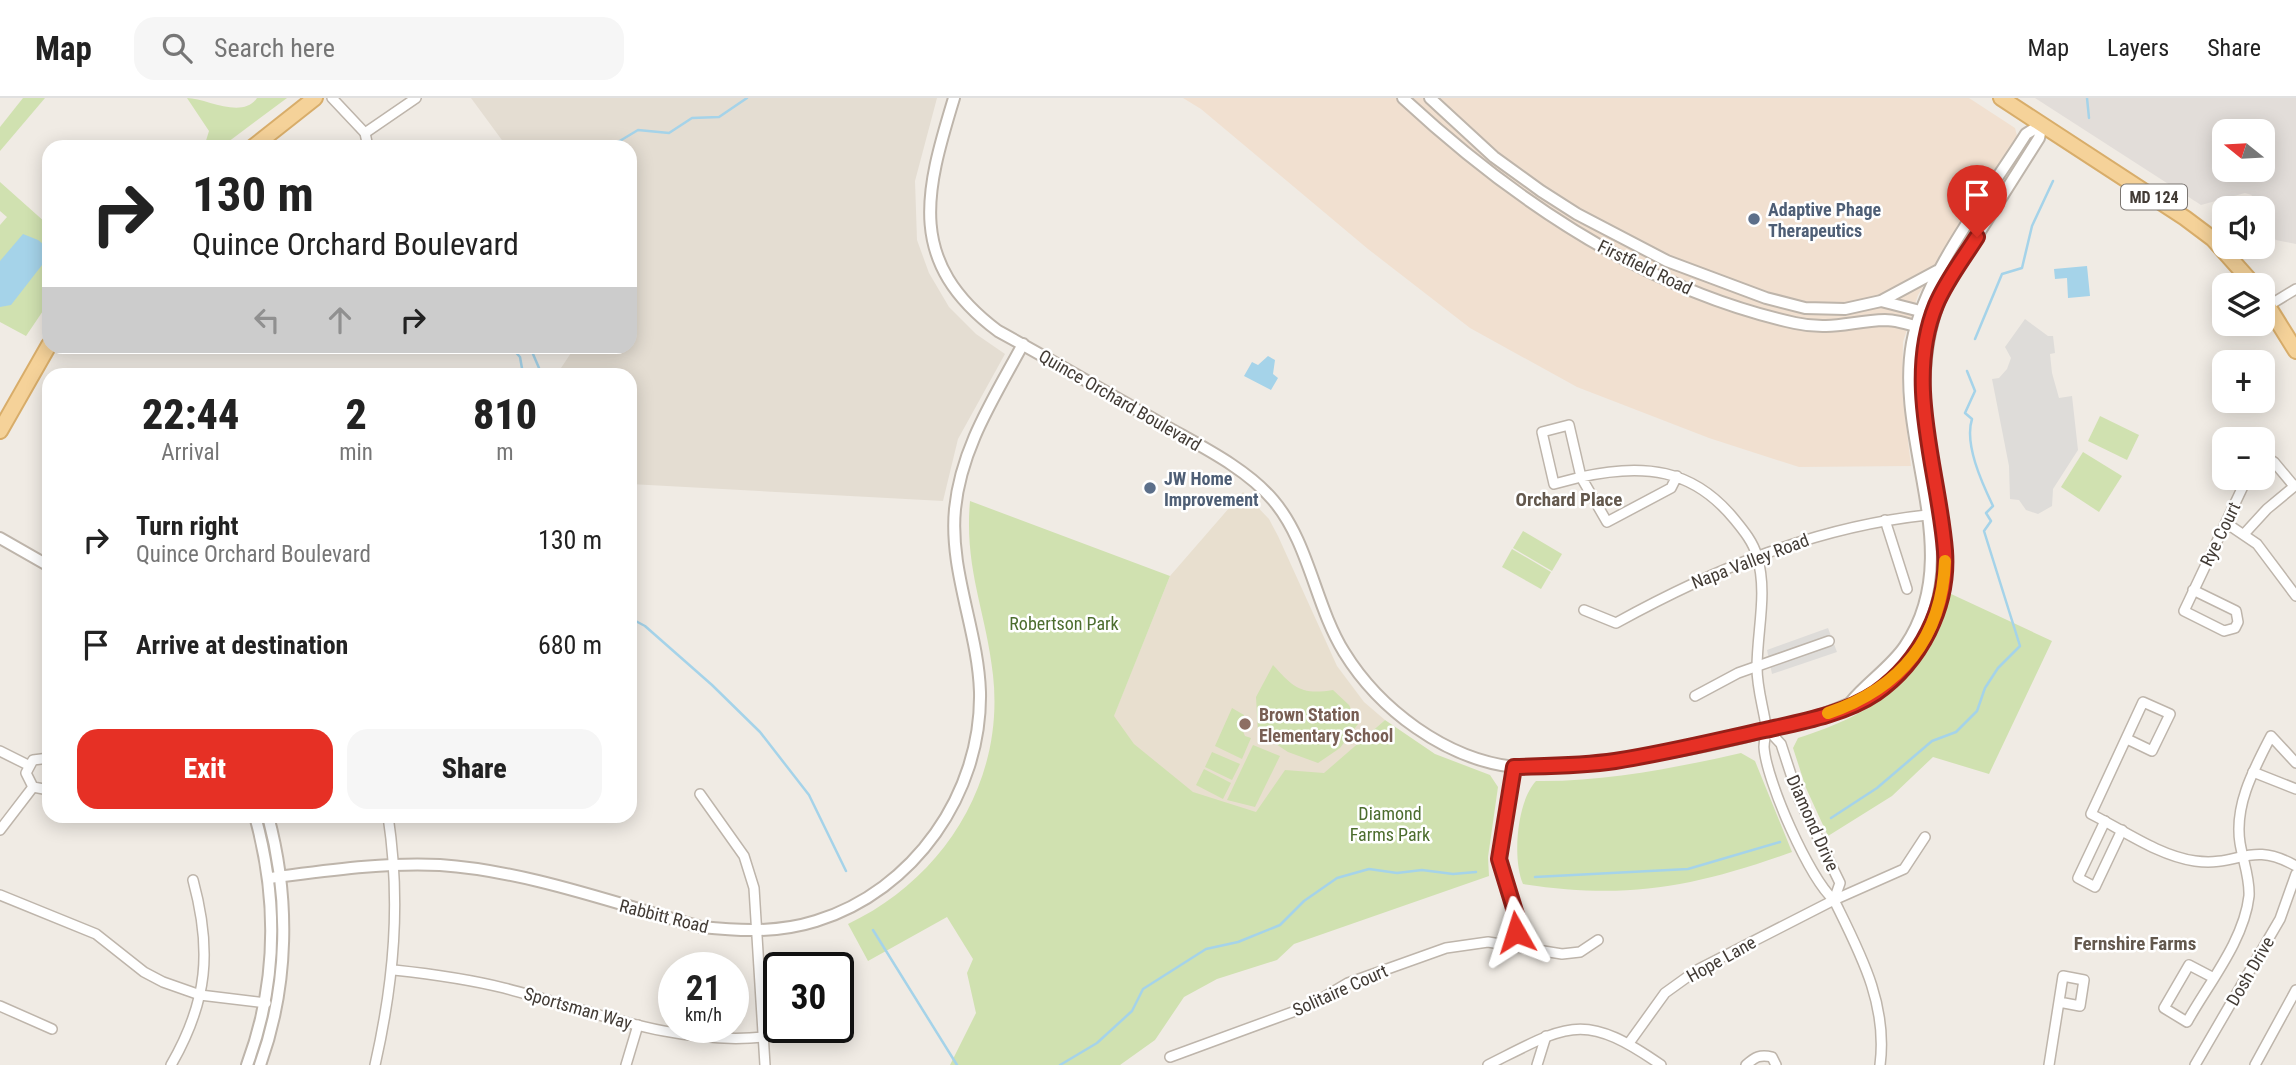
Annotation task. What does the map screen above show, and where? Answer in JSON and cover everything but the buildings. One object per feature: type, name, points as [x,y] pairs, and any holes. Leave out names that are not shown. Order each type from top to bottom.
[{"type":"main road","points":[[262,140],[315,98]]},
{"type":"main road","name":"MD 124","points":[[2001,98],[2185,218],[2213,239],[2243,273]]},
{"type":"main road","points":[[2275,318],[2296,351]]},
{"type":"main road","points":[[0,431],[44,354]]},
{"type":"street","points":[[332,98],[365,134],[366,140]]},
{"type":"street","points":[[365,134],[416,98]]},
{"type":"street","name":"Quince Orchard Boulevard","points":[[954,98],[930,185],[928,208],[935,248],[954,288],[968,306],[998,331],[1207,450],[1264,491],[1287,521],[1343,651],[1383,701],[1432,738],[1455,750],[1514,767],[1611,762],[1691,748],[1767,729],[1848,706],[1875,694],[1915,656],[1939,604],[1945,553],[1923,381],[1929,330],[1933,314],[1948,282],[2039,138],[2042,124]]},
{"type":"street","name":"Firstfield Road","points":[[1403,98],[1473,162],[1521,196],[1590,240],[1684,288],[1770,317],[1808,326],[1843,327],[1883,320],[1929,330]]},
{"type":"street","name":"Firstfield Road","points":[[1430,98],[1494,157],[1541,191],[1577,215],[1667,261],[1766,298],[1805,308],[1844,309],[1881,300],[1933,314]]},
{"type":"street","points":[[1848,706],[1867,682],[1904,648],[1922,613],[1931,570],[1927,515],[1909,382],[1920,311],[1940,270],[2026,134],[2042,124]]},
{"type":"street","points":[[1881,300],[1940,270]]},
{"type":"street","points":[[2275,298],[2296,289]]},
{"type":"street","name":"Rabbitt Road","points":[[275,877],[394,865],[439,865],[485,870],[701,927],[759,931],[816,921],[867,897],[901,873],[942,824],[962,785],[975,745],[980,690],[976,653],[956,560],[954,533],[957,494],[975,432],[1023,344]]},
{"type":"street","points":[[1677,476],[1671,488],[1606,522],[1581,477],[1569,425],[1542,432],[1553,484],[1581,477],[1629,468],[1677,476],[1707,492],[1726,508],[1748,536],[1757,556],[1763,596],[1757,668],[1767,729]]},
{"type":"street","points":[[2245,533],[2295,485],[2275,463]]},
{"type":"street","name":"Rye Court","points":[[2193,590],[2242,490]]},
{"type":"street","name":"Napa Valley Road","points":[[1584,610],[1616,623],[1684,586],[1757,556],[1833,531],[1885,520],[1927,515]]},
{"type":"street","points":[[1885,520],[1907,589]]},
{"type":"street","points":[[2226,523],[2245,533],[2257,544],[2296,596]]},
{"type":"street","points":[[0,538],[42,562]]},
{"type":"street","points":[[2193,590],[2236,611],[2238,622],[2235,628],[2224,631],[2184,611],[2193,590]]},
{"type":"street","points":[[1695,696],[1738,673],[1829,641]]},
{"type":"street","points":[[2127,739],[2152,751],[2170,714],[2143,702],[2091,814],[2169,853],[2197,862],[2260,853],[2275,855],[2296,866]]},
{"type":"street","name":"Diamond Drive","points":[[1767,729],[1764,747],[1787,822],[1823,891],[1834,900],[1874,988],[1880,1025],[1880,1065]]},
{"type":"street","name":"Diamond Drive","points":[[1767,729],[1781,744],[1799,799],[1840,883],[1834,900]]},
{"type":"street","points":[[2212,977],[2189,964],[2164,1009],[2187,1022],[2236,937],[2244,916],[2248,886],[2240,811],[2253,772],[2271,736],[2296,762]]},
{"type":"street","points":[[0,751],[28,765]]},
{"type":"street","points":[[42,758],[37,758],[28,765],[26,777],[33,787],[42,789]]},
{"type":"street","points":[[1514,767],[1499,859],[1517,918],[1514,946]]},
{"type":"street","points":[[2253,772],[2296,789]]},
{"type":"street","points":[[0,830],[33,787]]},
{"type":"street","points":[[700,794],[744,856],[754,888],[763,1016]]},
{"type":"street","points":[[2105,821],[2078,878],[2095,887],[2122,830]]},
{"type":"street","points":[[247,1065],[266,1003],[275,877],[257,823]]},
{"type":"street","points":[[260,1065],[277,1005],[282,968],[269,823]]},
{"type":"street","points":[[375,1065],[394,970],[397,912],[389,823]]},
{"type":"street","name":"Hope Lane","points":[[1629,1043],[1665,993],[1696,970],[1834,900],[1905,869],[1925,837]]},
{"type":"street","name":"Dosh Drive","points":[[2195,1065],[2280,919],[2296,873]]},
{"type":"street","points":[[171,1065],[200,995],[206,943],[193,880]]},
{"type":"street","points":[[0,895],[96,934],[144,972],[200,995],[266,1003]]},
{"type":"street","name":"Solitaire Court","points":[[1170,1057],[1309,1006],[1348,983],[1446,948],[1488,942],[1562,954],[1580,952],[1598,940]]},
{"type":"street","name":"Sportsman Way","points":[[394,970],[502,987],[638,1025],[701,1038],[763,1037]]},
{"type":"street","points":[[2255,1065],[2296,990]]},
{"type":"street","points":[[2049,1065],[2059,1002]]},
{"type":"street","points":[[0,1006],[52,1029]]},
{"type":"street","points":[[626,1065],[638,1025]]},
{"type":"street","points":[[1488,1065],[1546,1036],[1581,1026],[1613,1034],[1661,1065]]},
{"type":"street","points":[[1537,1065],[1546,1036]]},
{"type":"street","points":[[764,1043],[765,1065]]},
{"type":"street","points":[[1746,1065],[1756,1056],[1764,1055],[1772,1057],[1776,1065]]},
{"type":"shaded area","points":[[471,98],[937,98],[915,181],[917,240],[929,273],[949,307],[976,334],[1005,354],[958,439],[943,501],[637,484],[637,368],[561,368],[570,354],[637,354],[637,140],[502,140]]},
{"type":"shaded area","points":[[1183,98],[1969,98],[2015,128],[2017,136],[1918,295],[1903,342],[1902,389],[1911,466],[1799,467],[1709,438],[1577,387],[1470,328],[1368,249],[1201,109]]},
{"type":"shaded area","points":[[2035,98],[2296,98],[2296,244],[2275,239],[2275,196],[2252,196],[2245,193],[2212,196],[2212,202],[2201,205]]},
{"type":"shaded area","points":[[2025,319],[2048,336],[2053,336],[2055,353],[2050,354],[2052,373],[2059,398],[2072,396],[2078,450],[2053,489],[2052,506],[2038,514],[2026,510],[2019,500],[2010,499],[2009,466],[1992,379],[1999,378],[2007,369],[2011,358],[2005,347]]},
{"type":"shaded area","name":"Brown Station Elementary School","points":[[1243,492],[1269,519],[1337,666],[1364,702],[1385,720],[1118,956],[1041,897],[1170,576]]},
{"type":"shaded area","points":[[1828,628],[1837,652],[1772,674],[1767,650]]},
{"type":"green space","points":[[23,98],[45,98],[0,151],[0,127]]},
{"type":"green space","points":[[187,98],[233,108],[250,104],[257,98],[287,98],[231,140],[206,140],[209,131]]},
{"type":"green space","points":[[0,182],[42,219],[42,312],[26,336],[0,322],[0,225],[7,217],[0,211]]},
{"type":"green space","points":[[2100,416],[2139,435],[2127,460],[2088,441]]},
{"type":"green space","points":[[2083,452],[2122,476],[2099,512],[2061,487]]},
{"type":"green space","points":[[970,501],[1170,576],[1114,716],[1134,744],[1193,792],[1256,812],[1285,770],[1324,773],[1385,720],[1435,754],[1490,775],[1498,787],[1488,857],[1489,876],[1294,944],[1277,960],[1217,979],[1184,997],[1155,1040],[1120,1065],[950,1065],[976,1013],[967,973],[973,959],[947,917],[868,961],[848,924],[882,905],[912,881],[939,854],[961,823],[977,789],[989,753],[994,715],[993,675],[970,548]]},
{"type":"green space","points":[[1523,531],[1562,554],[1552,571],[1513,548]]},
{"type":"green space","points":[[1512,549],[1551,572],[1541,589],[1502,567]]},
{"type":"green space","points":[[1949,593],[2052,641],[1989,774],[1933,757],[1892,796],[1828,836],[1806,788],[1793,748],[1798,738],[1852,717],[1895,688],[1913,669],[1928,647],[1940,622]]},
{"type":"green space","points":[[1273,665],[1299,688],[1313,691],[1333,690],[1349,705],[1358,724],[1340,748],[1318,763],[1288,752],[1258,732],[1256,697]]},
{"type":"green space","points":[[1232,708],[1244,715],[1240,725],[1245,736],[1251,738],[1242,759],[1215,746]]},
{"type":"green space","points":[[1253,745],[1280,756],[1255,807],[1227,800]]},
{"type":"green space","points":[[1212,752],[1240,764],[1232,780],[1205,767]]},
{"type":"green space","points":[[1741,753],[1755,761],[1792,852],[1723,874],[1660,887],[1595,891],[1523,884],[1518,860],[1518,831],[1524,802],[1536,781],[1639,773]]},
{"type":"green space","points":[[1204,769],[1231,783],[1223,799],[1196,785]]},
{"type":"water","points":[[23,234],[42,243],[42,265],[11,305],[0,307],[0,261]]},
{"type":"water","points":[[2087,266],[2090,296],[2068,298],[2067,278],[2055,279],[2054,269]]},
{"type":"water","points":[[1268,356],[1275,360],[1273,374],[1278,378],[1271,390],[1244,376],[1252,362],[1258,365]]},
{"type":"waterway","points":[[621,140],[638,130],[669,133],[692,118],[719,117],[747,98]]},
{"type":"waterway","points":[[2087,98],[2089,118]]},
{"type":"waterway","points":[[1975,339],[2002,274],[2022,268],[2032,226],[2053,181]]},
{"type":"waterway","points":[[517,354],[522,368]]},
{"type":"waterway","points":[[533,354],[539,368]]},
{"type":"waterway","points":[[1831,818],[1877,788],[1932,741],[1956,732],[1977,711],[1985,688],[1998,668],[2020,646],[1984,531],[1991,521],[1986,513],[1993,506],[1972,451],[1972,419],[1965,413],[1975,391],[1967,371]]},
{"type":"waterway","points":[[637,622],[712,685],[760,732],[809,795],[846,871]]},
{"type":"waterway","points":[[1535,877],[1688,869],[1780,842]]},
{"type":"waterway","points":[[1060,1065],[1097,1043],[1132,1011],[1143,989],[1206,949],[1238,942],[1280,925],[1304,901],[1337,878],[1369,869],[1397,873],[1422,870],[1453,874],[1476,872]]},
{"type":"waterway","points":[[873,930],[957,1065]]},
{"type":"slow traffic","points":[[1828,713],[1875,694],[1915,656],[1939,604],[1945,561]]},
{"type":"place","name":"Adaptive Phage Therapeutics","points":[[1754,219]]},
{"type":"place","name":"JW Home Improvement","points":[[1150,488]]},
{"type":"place","name":"Brown Station Elementary School","points":[[1245,724]]},
{"type":"district","name":"Orchard Place","points":[[1569,499]]},
{"type":"district","name":"Fernshire Farms","points":[[2135,943]]},
{"type":"route","points":[[1516,932],[1517,918],[1512,896],[1502,876],[1499,859],[1514,767],[1611,762],[1691,748],[1786,726],[1841,709],[1875,694],[1915,656],[1939,604],[1945,571],[1923,381],[1925,347],[1936,305],[1977,237]]},
{"type":"park label","name":"Robertson Park","points":[[1064,623]]},
{"type":"park label","name":"Diamond Farms Park","points":[[1390,823]]}]
